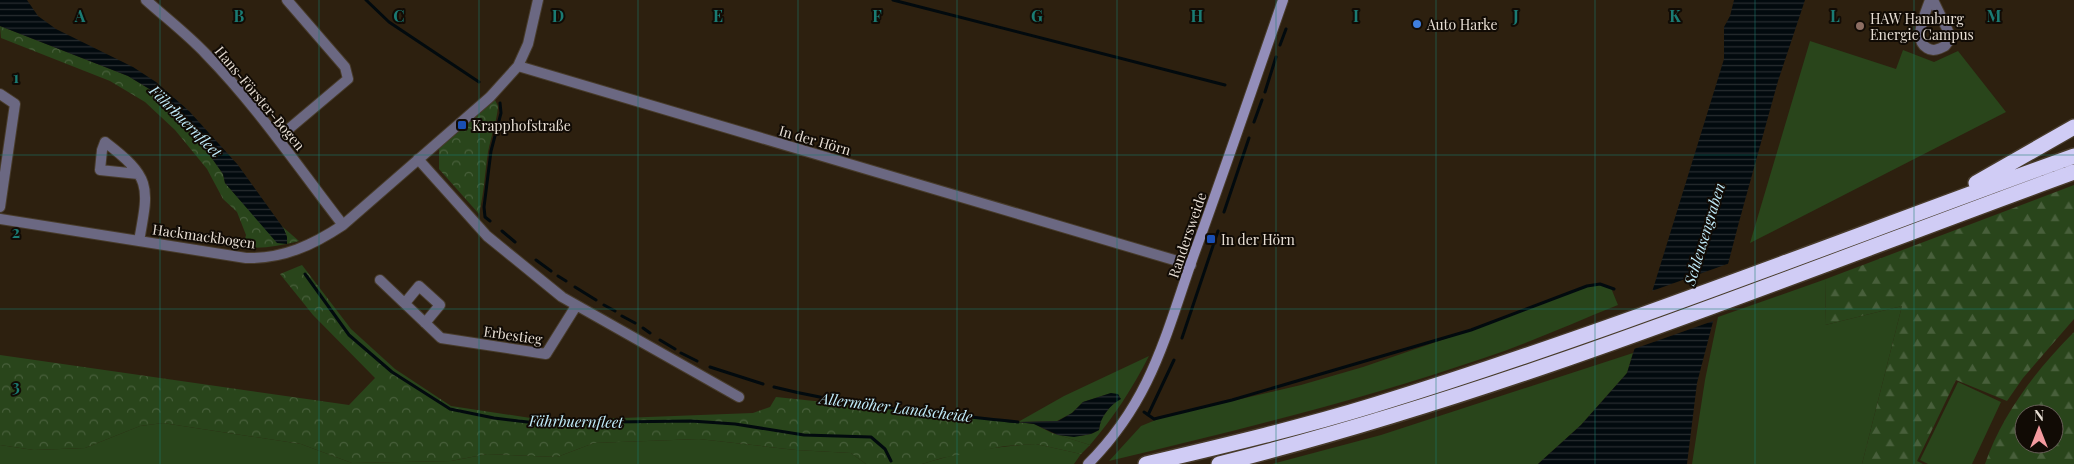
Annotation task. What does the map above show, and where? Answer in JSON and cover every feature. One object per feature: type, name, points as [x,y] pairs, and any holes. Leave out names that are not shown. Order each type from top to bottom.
[{"type":"highway","points":[[1938,205],[2074,127]]},
{"type":"highway","points":[[1146,464],[1244,441],[1373,405],[1732,282],[2074,156]]},
{"type":"highway","points":[[1219,464],[1378,422],[1603,347],[2074,172]]},
{"type":"street","name":"Hans-Förster-Bogen","points":[[146,0],[186,34],[208,56],[278,138],[343,224]]},
{"type":"street","points":[[278,138],[348,79],[345,67],[287,0]]},
{"type":"street","name":"Hackmackbogen","points":[[0,219],[246,258],[266,258],[287,254],[309,245],[343,224],[490,97],[518,66],[528,44],[538,0]]},
{"type":"street","name":"Randersweide","points":[[1088,464],[1112,440],[1135,405],[1163,346],[1209,218],[1283,0]]},
{"type":"street","name":"In der Hörn","points":[[518,66],[1191,266]]},
{"type":"street","points":[[0,94],[15,104],[0,207]]},
{"type":"street","points":[[418,159],[487,236],[546,285],[576,306],[740,397]]},
{"type":"street","points":[[138,174],[143,181],[146,193],[139,241]]},
{"type":"street","name":"Erbestieg","points":[[380,280],[441,338],[546,354],[576,306]]},
{"type":"street","points":[[404,303],[418,286],[440,305],[425,323]]},
{"type":"green space","points":[[0,26],[128,76],[151,90],[181,119],[199,140],[223,174],[225,183],[263,226],[287,244],[243,247],[246,235],[237,212],[223,199],[207,169],[175,130],[145,102],[110,81],[1,38]]},
{"type":"green space","points":[[1810,41],[1896,69],[1903,50],[1934,62],[1958,51],[2006,112],[1750,243]]},
{"type":"green space","points":[[495,100],[498,106],[488,152],[479,214],[439,169],[439,148]]},
{"type":"green space","points":[[2074,185],[2074,319],[2023,378],[2007,401],[1956,380],[1917,461],[1923,464],[1862,464],[1902,306],[1825,325],[1826,279]]},
{"type":"green space","points":[[277,222],[299,241],[287,244],[285,232]]},
{"type":"green space","points":[[302,265],[351,329],[395,369],[451,406],[537,419],[596,419],[753,413],[770,407],[776,397],[1034,424],[1052,433],[1090,445],[1081,454],[1036,444],[1005,446],[942,458],[922,464],[866,464],[851,453],[796,450],[699,439],[594,443],[557,457],[487,454],[451,461],[352,463],[301,444],[163,423],[140,426],[85,448],[34,450],[0,445],[0,355],[349,405],[375,378],[313,315],[280,274]]},
{"type":"green space","points":[[1826,279],[1825,325],[1902,306],[1862,464],[1692,464],[1705,380],[1718,317]]},
{"type":"green space","points":[[1600,284],[1611,288],[1618,305],[1501,352],[1345,401],[1109,461],[1141,426],[1163,417],[1301,385],[1363,367],[1471,330],[1587,286]]},
{"type":"green space","points":[[2074,332],[2074,464],[1985,464],[1992,445],[2014,405],[2014,454],[2064,454],[2064,404],[2015,404],[2047,361]]},
{"type":"green space","points":[[1633,353],[1627,373],[1581,425],[1538,464],[1272,464],[1381,435]]},
{"type":"green space","points":[[1149,356],[1122,402],[1090,445],[1058,435],[1084,435],[1099,430],[1101,419],[1112,404],[1111,393],[1083,402],[1072,413],[1057,421],[1018,422],[1064,396]]},
{"type":"green space","points":[[1958,382],[2001,402],[1972,464],[1928,464],[1920,460]]},
{"type":"green space","points":[[163,423],[301,444],[352,463],[451,461],[487,454],[557,457],[594,443],[699,439],[796,450],[851,453],[866,464],[0,464],[0,445],[34,450],[85,448],[140,426]]},
{"type":"green space","points":[[1036,444],[1081,454],[1074,464],[922,464],[978,450]]},
{"type":"water","points":[[0,0],[27,0],[38,16],[56,29],[133,67],[156,82],[189,111],[238,165],[284,229],[287,244],[277,243],[225,183],[223,174],[199,140],[181,119],[151,90],[128,76],[0,26]]},
{"type":"water","name":"Schleusengraben","points":[[1734,0],[1805,0],[1778,81],[1697,383],[1687,464],[1538,464],[1581,425],[1627,373],[1724,59],[1724,27],[1730,16]]},
{"type":"water","points":[[1111,393],[1118,394],[1121,399],[1106,412],[1099,430],[1091,434],[1074,437],[1058,435],[1034,424],[1018,422],[1058,421],[1072,413],[1083,402]]},
{"type":"pier","points":[[1730,263],[1716,320],[1631,350],[1649,292]]},
{"type":"waterway","points":[[366,0],[389,22],[479,82]]},
{"type":"waterway","points":[[893,0],[1225,85]]},
{"type":"waterway","points":[[1280,45],[1286,29]]},
{"type":"waterway","points":[[1265,92],[1276,57]]},
{"type":"waterway","points":[[1254,122],[1262,100]]},
{"type":"waterway","points":[[490,221],[485,217],[484,207],[491,151],[501,113],[500,103]]},
{"type":"waterway","points":[[1224,212],[1249,138]]},
{"type":"waterway","name":"Allermöher Landscheide","points":[[502,231],[515,242]]},
{"type":"waterway","points":[[1182,338],[1218,231]]},
{"type":"waterway","name":"Allermöher Landscheide","points":[[536,260],[551,271]]},
{"type":"waterway","name":"Fährbuernfleet","points":[[305,274],[349,335],[392,372],[450,409],[494,418],[536,423],[691,421],[735,424],[804,435],[871,437],[885,449],[891,461]]},
{"type":"waterway","name":"Allermöher Landscheide","points":[[558,276],[566,281]]},
{"type":"waterway","points":[[1144,412],[1154,419],[1232,400],[1471,330],[1587,286],[1600,284],[1614,289]]},
{"type":"waterway","name":"Allermöher Landscheide","points":[[575,287],[596,300]]},
{"type":"waterway","name":"Allermöher Landscheide","points":[[604,305],[615,311]]},
{"type":"waterway","name":"Allermöher Landscheide","points":[[622,316],[635,323]]},
{"type":"waterway","name":"Allermöher Landscheide","points":[[643,328],[650,333]]},
{"type":"waterway","name":"Allermöher Landscheide","points":[[660,340],[675,349]]},
{"type":"waterway","name":"Allermöher Landscheide","points":[[681,353],[697,361]]},
{"type":"waterway","points":[[1148,415],[1174,360]]},
{"type":"waterway","name":"Allermöher Landscheide","points":[[710,367],[763,384]]},
{"type":"waterway","name":"Allermöher Landscheide","points":[[774,387],[834,400],[1018,422]]},
{"type":"place","name":"Auto Harke","points":[[1417,24]]},
{"type":"place","name":"HAW Hamburg Energie Campus","points":[[1860,26]]},
{"type":"place","name":"Krapphofstraße","points":[[462,125]]},
{"type":"place","name":"In der Hörn","points":[[1211,239]]}]
